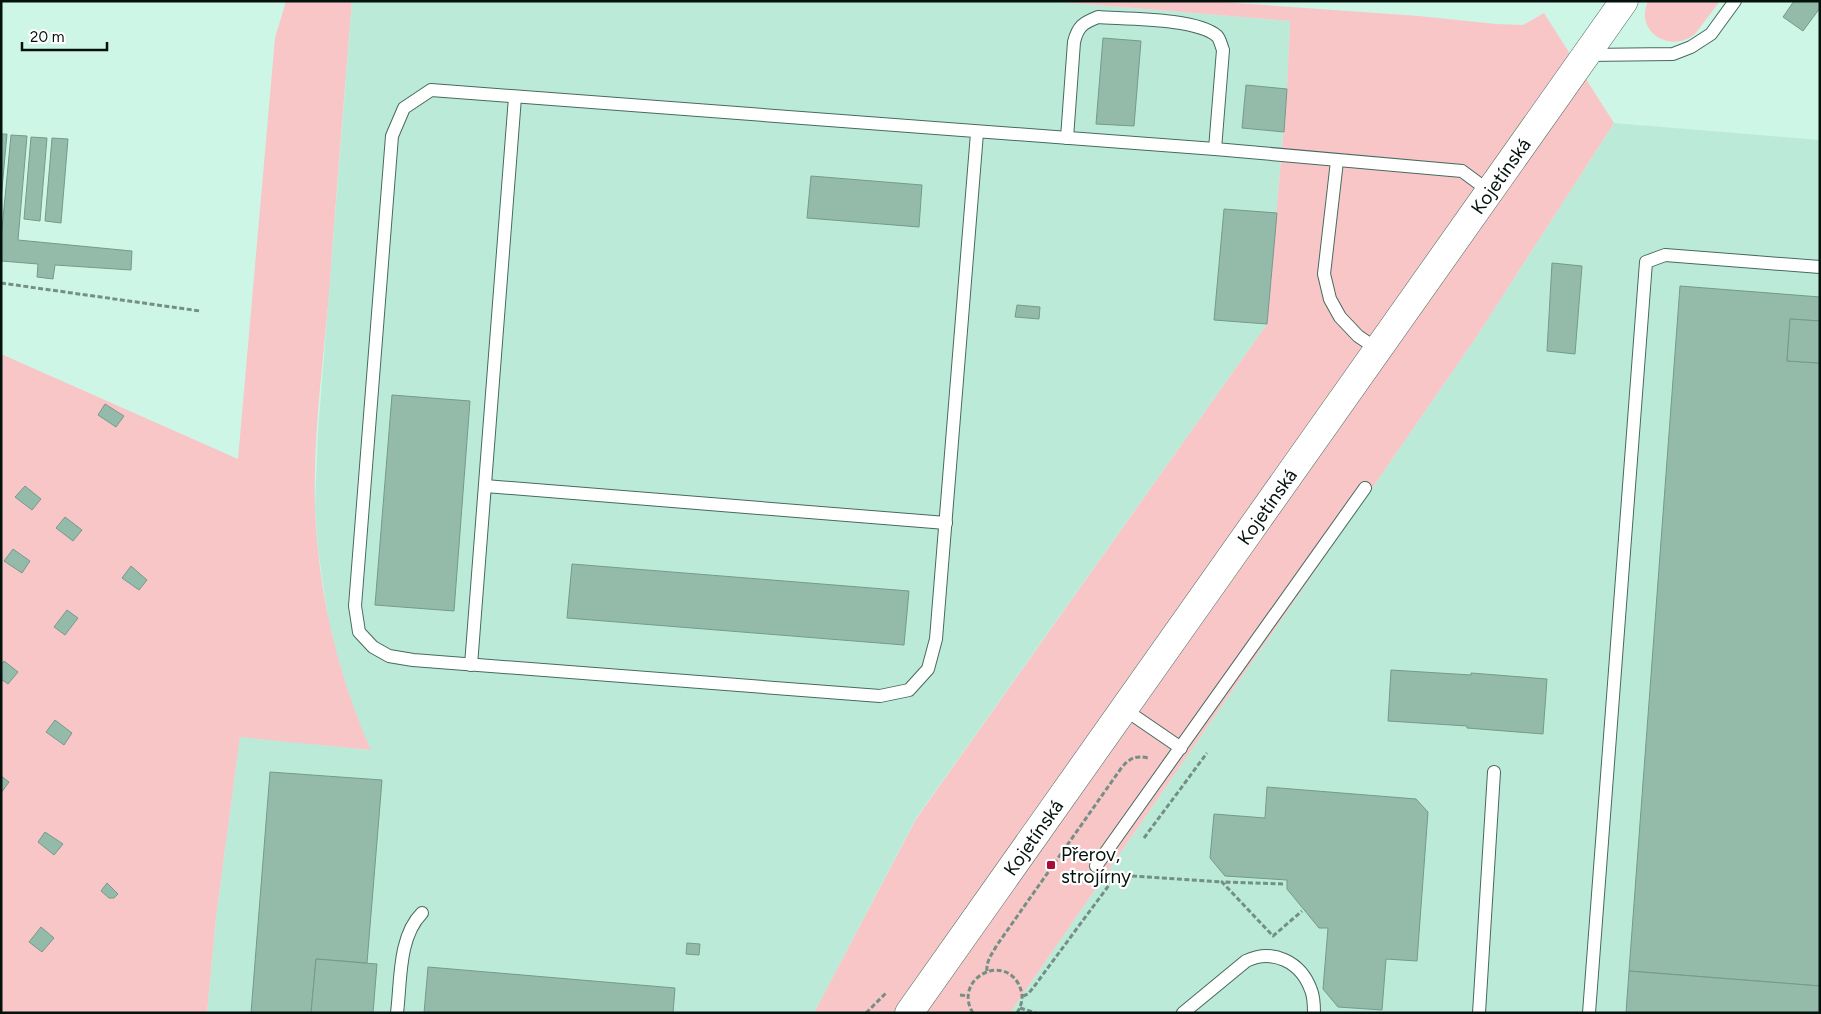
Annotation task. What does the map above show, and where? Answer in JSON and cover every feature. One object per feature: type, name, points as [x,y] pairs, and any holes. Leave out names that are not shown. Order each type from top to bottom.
[{"type":"main road","name":"Kojetínská","points":[[909,1013],[1624,1]]},
{"type":"lane","points":[[1585,55],[1673,54],[1691,47],[1711,34],[1735,1]]},
{"type":"lane","points":[[1067,138],[1074,42],[1077,30],[1086,22],[1098,17],[1175,23],[1203,28],[1218,36],[1223,50],[1215,149]]},
{"type":"lane","points":[[976,132],[936,639],[928,669],[909,690],[880,696],[413,660],[389,656],[373,647],[359,632],[355,606],[392,136],[404,108],[431,90],[1215,149],[1462,171],[1489,191]]},
{"type":"lane","points":[[472,664],[515,97]]},
{"type":"lane","points":[[1337,161],[1324,274],[1330,298],[1340,317],[1358,336],[1377,349]]},
{"type":"lane","points":[[1589,1013],[1646,262],[1665,255],[1820,267]]},
{"type":"lane","points":[[485,486],[946,522]]},
{"type":"lane","points":[[1096,866],[1365,488]]},
{"type":"lane","points":[[1124,709],[1181,748]]},
{"type":"lane","points":[[1479,1013],[1494,772]]},
{"type":"lane","points":[[397,1013],[407,938],[416,920],[422,913]]},
{"type":"lane","points":[[1183,1013],[1246,961],[1255,956],[1267,956],[1288,960],[1306,979],[1312,991],[1314,1013]]},
{"type":"path","points":[[1,283],[200,311]]},
{"type":"path","points":[[987,971],[986,966],[997,945],[1122,767],[1133,757],[1139,756],[1150,759]]},
{"type":"path","points":[[1117,875],[1283,884]]},
{"type":"path","points":[[1222,882],[1273,936],[1302,911]]},
{"type":"path","points":[[973,1013],[968,996],[971,985],[976,978],[987,971],[1001,971],[1016,980],[1021,988],[1022,996],[1017,1013]]},
{"type":"path","points":[[960,995],[968,996]]},
{"type":"path","points":[[1020,1008],[1036,1013]]},
{"type":"shaded area","points":[[286,1],[352,1],[317,427],[315,507],[320,570],[331,631],[348,691],[371,750],[240,737],[216,917],[207,1013],[1,1013],[1,354],[238,459],[275,38]]},
{"type":"shaded area","points":[[352,1],[1048,1],[1290,21],[1287,89],[1267,324],[916,818],[814,1013],[207,1013],[216,917],[240,736],[370,750],[339,665],[328,618],[318,549],[315,507],[318,432]]},
{"type":"shaded area","points":[[1048,1],[1207,1],[1523,25],[1544,13],[1614,123],[1475,339],[1010,1013],[814,1013],[916,819],[1267,324],[1287,89],[1290,21]]},
{"type":"shaded area","points":[[1648,1],[1720,1],[1695,34],[1685,40],[1675,42],[1665,41],[1657,37],[1650,30],[1646,22],[1645,12]]},
{"type":"shaded area","points":[[1614,123],[1820,140],[1820,1013],[1010,1013],[1475,339]]},
{"type":"building","points":[[1794,1],[1820,1],[1820,8],[1803,31],[1783,17]]},
{"type":"building","points":[[1103,38],[1141,41],[1134,126],[1096,124]]},
{"type":"building","points":[[1246,85],[1287,89],[1284,132],[1242,128]]},
{"type":"building","points":[[1,134],[7,134],[1,200]]},
{"type":"building","points":[[11,135],[27,136],[18,240],[132,251],[131,270],[55,265],[53,279],[37,277],[38,264],[1,261],[1,239]]},
{"type":"building","points":[[31,137],[47,138],[40,221],[24,219]]},
{"type":"building","points":[[52,138],[68,139],[61,223],[45,221]]},
{"type":"building","points":[[811,176],[922,185],[919,227],[807,218]]},
{"type":"building","points":[[1224,209],[1277,213],[1267,324],[1214,320]]},
{"type":"building","points":[[1552,263],[1582,266],[1575,354],[1547,351]]},
{"type":"building","points":[[1680,286],[1820,297],[1820,321],[1790,319],[1787,361],[1820,363],[1820,986],[1629,971]]},
{"type":"building","points":[[1017,305],[1040,307],[1039,319],[1015,317]]},
{"type":"building","points":[[1790,319],[1820,321],[1820,363],[1787,361]]},
{"type":"building","points":[[392,395],[470,401],[454,611],[375,605]]},
{"type":"building","points":[[105,404],[124,416],[116,427],[98,415]]},
{"type":"building","points":[[25,486],[41,499],[32,510],[15,497]]},
{"type":"building","points":[[65,517],[82,530],[73,541],[56,528]]},
{"type":"building","points":[[13,549],[30,561],[22,573],[4,561]]},
{"type":"building","points":[[572,564],[909,591],[904,645],[567,618]]},
{"type":"building","points":[[131,566],[147,580],[139,590],[122,578]]},
{"type":"building","points":[[67,610],[78,618],[65,635],[54,627]]},
{"type":"building","points":[[4,661],[18,672],[8,684],[1,679],[1,665]]},
{"type":"building","points":[[1391,670],[1471,675],[1471,673],[1547,679],[1543,734],[1467,728],[1467,726],[1388,721]]},
{"type":"building","points":[[55,720],[72,733],[64,745],[46,732]]},
{"type":"building","points":[[270,772],[382,780],[367,963],[316,959],[311,1013],[251,1013]]},
{"type":"building","points":[[1,776],[9,782],[1,793]]},
{"type":"building","points":[[1267,787],[1416,799],[1428,812],[1417,961],[1386,959],[1382,1010],[1338,1007],[1323,989],[1328,928],[1319,928],[1287,889],[1287,880],[1225,876],[1210,858],[1214,814],[1265,818]]},
{"type":"building","points":[[45,832],[63,844],[54,855],[38,842]]},
{"type":"building","points":[[107,883],[118,894],[114,898],[109,898],[101,891]]},
{"type":"building","points":[[41,927],[54,938],[42,952],[29,942]]},
{"type":"building","points":[[687,943],[700,944],[699,955],[686,954]]},
{"type":"building","points":[[316,959],[377,964],[373,1013],[311,1013]]},
{"type":"building","points":[[428,967],[675,988],[673,1013],[424,1013]]},
{"type":"building","points":[[1629,971],[1820,986],[1820,1013],[1626,1013]]},
{"type":"place","name":"Přerov, strojírny","points":[[1051,865]]}]
